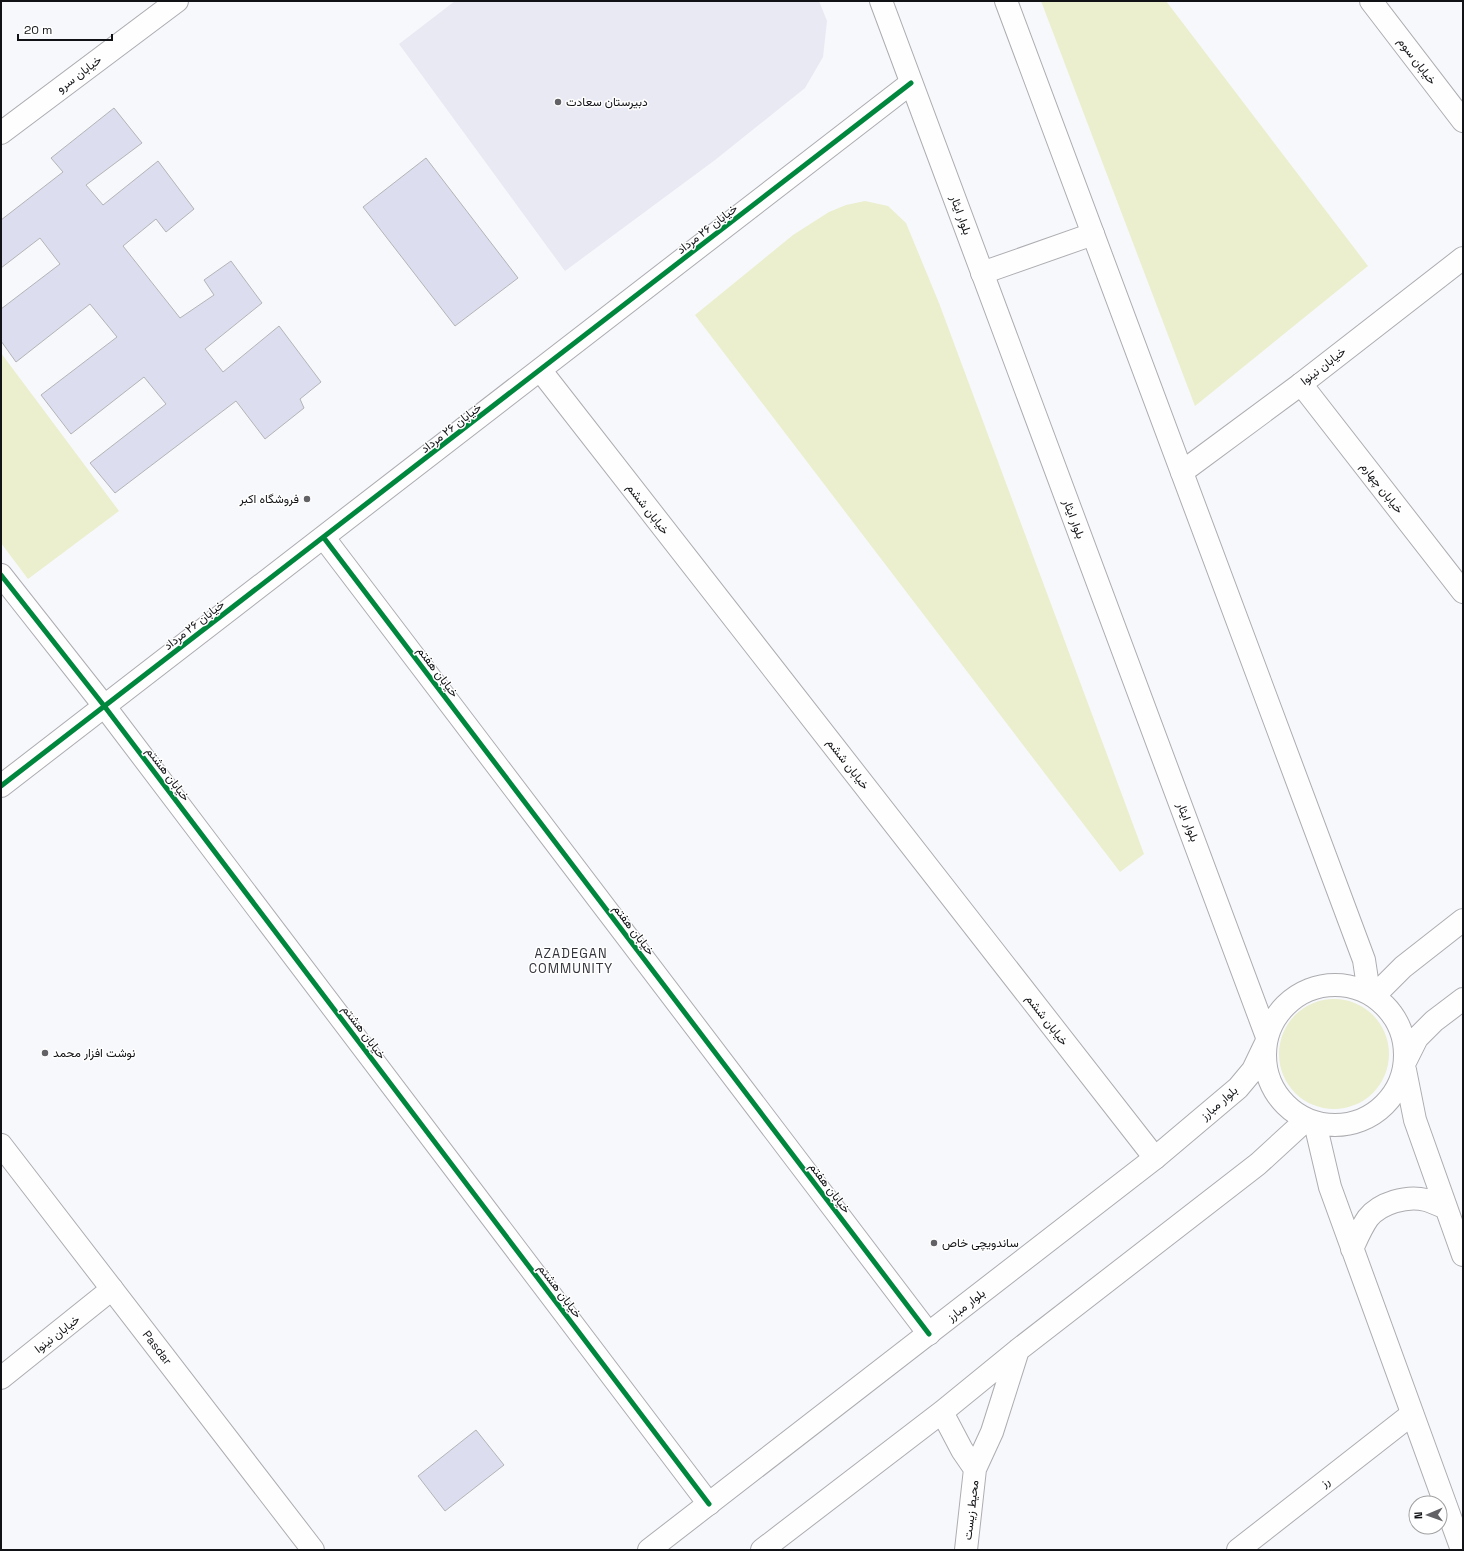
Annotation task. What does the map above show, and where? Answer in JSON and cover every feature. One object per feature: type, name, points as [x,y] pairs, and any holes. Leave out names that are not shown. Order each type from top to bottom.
[{"type":"street","name":"خیابان سرو","points":[[4,126],[177,1]]},
{"type":"street","name":"بلوار ایثار","points":[[881,1],[1266,1041]]},
{"type":"street","points":[[1006,1],[1364,960],[1372,995]]},
{"type":"street","name":"خیابان سوم","points":[[1371,1],[1463,121]]},
{"type":"street","name":"خیابان ۲۶ مرداد","points":[[1,786],[541,371],[911,83]]},
{"type":"street","points":[[982,273],[1093,234]]},
{"type":"street","name":"خیابان نینوا","points":[[1182,472],[1301,384],[1463,258]]},
{"type":"street","name":"خیابان ششم","points":[[541,371],[1155,1158]]},
{"type":"street","name":"خیابان چهارم","points":[[1301,384],[1463,592]]},
{"type":"street","name":"خیابان هفتم","points":[[324,538],[929,1334]]},
{"type":"street","name":"خیابان هشتم","points":[[1,575],[105,707],[708,1504]]},
{"type":"street","points":[[1372,995],[1403,967],[1463,920]]},
{"type":"street","points":[[1463,999],[1434,1021],[1418,1038],[1405,1065],[1400,1084],[1392,1098],[1370,1117],[1356,1123],[1341,1126],[1310,1122],[1287,1107],[1276,1094],[1265,1062],[1266,1041],[1273,1022],[1282,1008],[1294,998],[1308,990],[1323,985],[1339,984],[1354,987],[1372,995],[1388,1008],[1398,1023],[1405,1041],[1405,1065],[1415,1120],[1463,1255]]},
{"type":"street","name":"بلوار مبارز","points":[[649,1550],[1155,1158],[1238,1088],[1253,1070],[1266,1041]]},
{"type":"street","points":[[1310,1122],[1330,1187],[1352,1249],[1462,1550]]},
{"type":"street","points":[[762,1550],[942,1412],[1018,1350],[1310,1122]]},
{"type":"street","name":"Pasdar","points":[[1,1145],[313,1550]]},
{"type":"street","points":[[1352,1249],[1359,1231],[1369,1216],[1384,1206],[1404,1199],[1424,1200],[1446,1208]]},
{"type":"street","name":"خیابان نینوا","points":[[1,1378],[112,1290]]},
{"type":"street","name":"محیط زیست","points":[[966,1550],[975,1469],[992,1432],[1018,1350]]},
{"type":"street","points":[[942,1412],[962,1450],[975,1469]]},
{"type":"street","name":"رز","points":[[1238,1550],[1412,1414]]},
{"type":"shaded area","name":"دبیرستان سعادت","points":[[455,1],[819,1],[827,21],[823,57],[805,88],[715,160],[565,271],[399,44]]},
{"type":"green space","points":[[1041,1],[1166,1],[1368,266],[1195,406]]},
{"type":"green space","points":[[865,201],[888,206],[906,223],[939,303],[1144,854],[1120,872],[695,315],[793,235],[829,212],[846,205]]},
{"type":"green space","points":[[1,353],[119,511],[28,579],[1,543]]},
{"type":"green space","points":[[1334,999],[1355,1003],[1365,1008],[1373,1015],[1380,1023],[1385,1033],[1389,1054],[1385,1075],[1380,1085],[1373,1093],[1365,1100],[1355,1105],[1334,1109],[1313,1105],[1303,1100],[1295,1093],[1288,1085],[1283,1075],[1279,1054],[1283,1033],[1288,1023],[1295,1015],[1303,1008],[1313,1003]]},
{"type":"building","points":[[114,108],[142,143],[86,185],[103,205],[158,161],[194,209],[166,232],[156,219],[123,246],[180,318],[214,295],[204,280],[231,261],[262,303],[205,349],[223,372],[279,326],[321,382],[300,399],[304,408],[265,439],[236,401],[115,493],[90,463],[166,404],[144,377],[71,434],[41,395],[117,337],[90,304],[16,362],[1,341],[1,309],[60,264],[40,238],[1,268],[1,220],[63,172],[51,158]]},
{"type":"building","points":[[426,158],[518,278],[455,326],[363,207]]},
{"type":"building","points":[[476,1430],[504,1465],[445,1511],[418,1476]]},
{"type":"cycle path","points":[[1,786],[911,83]]},
{"type":"cycle path","points":[[324,538],[929,1334]]},
{"type":"cycle path","points":[[1,575],[105,707],[709,1504]]},
{"type":"place","name":"دبیرستان سعادت","points":[[558,102]]},
{"type":"place","name":"فروشگاه اکبر","points":[[307,499]]},
{"type":"place","name":"نوشت افزار محمد","points":[[45,1053]]},
{"type":"place","name":"ساندویچی خاص","points":[[934,1243]]},
{"type":"district","name":"AZADEGAN COMMUNITY","points":[[571,960]]}]
